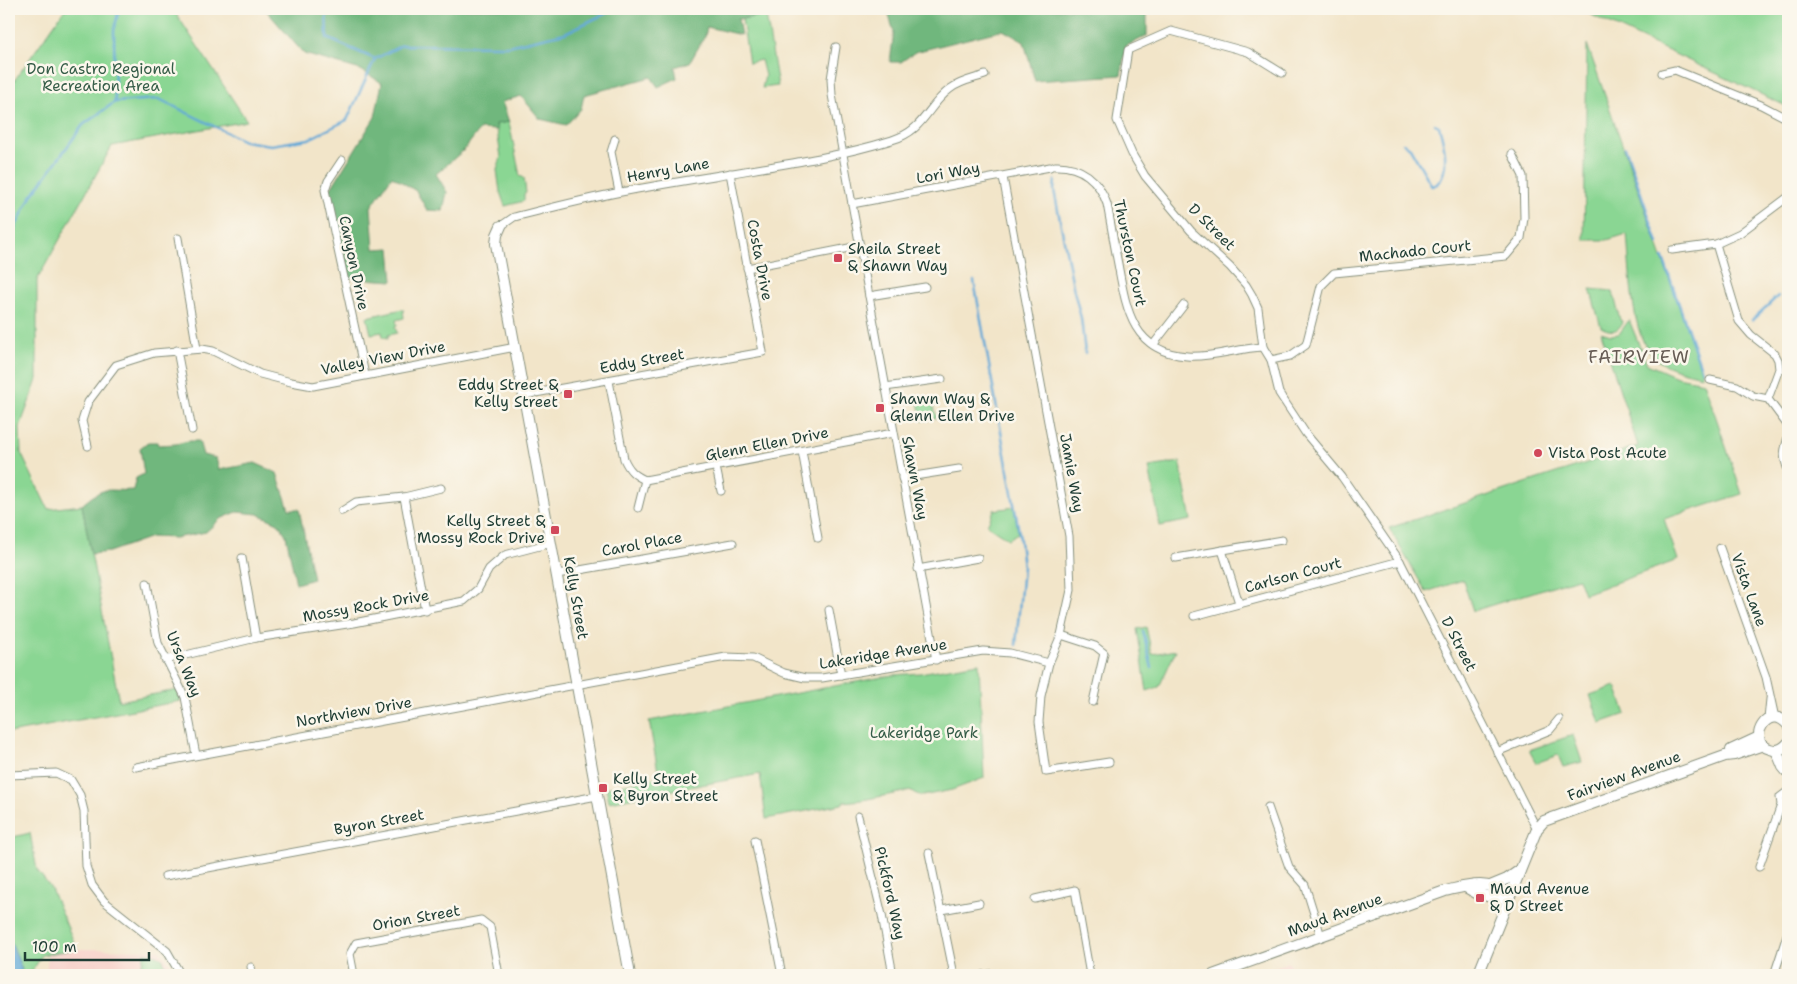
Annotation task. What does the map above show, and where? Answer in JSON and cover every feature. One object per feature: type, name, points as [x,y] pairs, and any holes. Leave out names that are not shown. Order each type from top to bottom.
[{"type":"street","name":"D Street","points":[[1282,73],[1248,52],[1171,31],[1128,50],[1118,120],[1132,154],[1145,176],[1191,231],[1230,267],[1246,285],[1258,308],[1263,347],[1272,360],[1279,393],[1306,434],[1342,477],[1400,561],[1537,830]]},
{"type":"street","name":"Shawn Way","points":[[836,47],[831,79],[832,95],[936,660]]},
{"type":"street","points":[[1662,72],[1675,70],[1761,105],[1788,119]]},
{"type":"street","name":"Henry Lane","points":[[500,226],[514,217],[619,192],[843,153],[902,136],[917,127],[938,100],[951,88],[964,81],[985,75]]},
{"type":"street","points":[[615,138],[611,152],[619,192]]},
{"type":"street","name":"Machado Court","points":[[1272,360],[1290,356],[1306,345],[1321,286],[1334,273],[1506,256],[1521,238],[1524,218],[1523,176],[1512,154]]},
{"type":"street","name":"Canyon Drive","points":[[342,160],[328,181],[325,190],[365,375]]},
{"type":"street","name":"Lori Way","points":[[852,204],[1052,167]]},
{"type":"street","name":"Thurston Court","points":[[1052,167],[1070,167],[1079,170],[1093,179],[1103,193],[1107,204],[1124,300],[1129,316],[1139,332],[1153,345],[1175,354],[1188,356],[1263,347]]},
{"type":"street","name":"Costa Drive","points":[[730,173],[764,352]]},
{"type":"street","name":"Jamie Way","points":[[1003,177],[1069,536],[1071,590],[1061,636],[1049,663],[1041,696],[1039,722],[1046,772],[1109,762]]},
{"type":"street","points":[[1672,250],[1716,244],[1740,233],[1788,197]]},
{"type":"street","name":"Kelly Street","points":[[500,226],[496,244],[577,684],[627,975]]},
{"type":"street","points":[[178,238],[197,349]]},
{"type":"street","points":[[1716,244],[1739,321],[1751,335],[1775,354],[1778,360],[1779,369],[1768,398]]},
{"type":"street","points":[[747,268],[859,246]]},
{"type":"street","points":[[869,296],[924,287]]},
{"type":"street","points":[[1153,345],[1184,305]]},
{"type":"street","name":"Valley View Drive","points":[[88,446],[82,421],[88,402],[116,365],[154,353],[197,349],[217,352],[260,374],[313,386],[516,347]]},
{"type":"street","points":[[177,350],[192,430]]},
{"type":"street","name":"Eddy Street","points":[[524,395],[764,352]]},
{"type":"street","points":[[885,387],[942,379]]},
{"type":"street","points":[[1710,380],[1737,386],[1753,396],[1768,398],[1788,426]]},
{"type":"street","points":[[609,381],[624,459],[629,469],[636,476],[645,480],[638,508]]},
{"type":"street","name":"Glenn Ellen Drive","points":[[645,480],[893,433]]},
{"type":"street","points":[[1788,437],[1783,457],[1788,470]]},
{"type":"street","points":[[802,451],[818,538]]},
{"type":"street","points":[[716,467],[720,492]]},
{"type":"street","points":[[902,478],[959,469]]},
{"type":"street","points":[[342,511],[356,502],[404,497],[441,488]]},
{"type":"street","points":[[404,497],[426,610]]},
{"type":"street","points":[[1176,558],[1282,540]]},
{"type":"street","name":"Carol Place","points":[[557,574],[733,542]]},
{"type":"street","name":"Mossy Rock Drive","points":[[165,660],[256,638],[426,610],[464,601],[478,589],[489,569],[505,555],[551,543]]},
{"type":"street","name":"Vista Lane","points":[[1720,548],[1766,677],[1770,699],[1773,703],[1772,719]]},
{"type":"street","points":[[1222,550],[1239,603]]},
{"type":"street","points":[[242,558],[256,638]]},
{"type":"street","points":[[918,569],[978,558]]},
{"type":"street","name":"Carlson Court","points":[[1194,616],[1400,561]]},
{"type":"street","name":"Ursa Way","points":[[147,583],[158,643],[185,697],[196,755]]},
{"type":"street","points":[[828,610],[841,675]]},
{"type":"street","points":[[1061,636],[1095,646],[1104,653],[1093,702]]},
{"type":"street","name":"Lakeridge Avenue","points":[[577,684],[726,657],[753,658],[784,673],[805,678],[822,678],[892,665],[983,652],[1010,653],[1049,663]]},
{"type":"street","name":"Northview Drive","points":[[136,767],[577,684]]},
{"type":"street","points":[[1497,752],[1550,730],[1559,719]]},
{"type":"street","points":[[1782,747],[1772,750],[1761,741],[1761,727],[1772,719],[1784,720],[1788,725]]},
{"type":"street","name":"Fairview Avenue","points":[[1537,830],[1544,821],[1725,756],[1732,749],[1761,741]]},
{"type":"street","points":[[1782,747],[1788,765],[1788,772]]},
{"type":"street","points":[[1782,747],[1783,767],[1788,772]]},
{"type":"street","points":[[9,775],[56,773],[71,780],[80,795],[84,811],[86,866],[92,885],[104,900],[167,951],[180,975]]},
{"type":"street","points":[[1759,867],[1781,805],[1780,797],[1788,791]]},
{"type":"street","name":"Byron Street","points":[[165,876],[597,796]]},
{"type":"street","points":[[1268,807],[1289,867],[1305,885],[1321,936]]},
{"type":"street","name":"Pickford Way","points":[[858,816],[882,915],[893,975]]},
{"type":"street","points":[[1478,975],[1537,830]]},
{"type":"street","points":[[755,840],[782,975]]},
{"type":"street","points":[[929,853],[954,975]]},
{"type":"street","points":[[1490,886],[1501,882],[1520,870]]},
{"type":"street","name":"Maud Avenue","points":[[1213,975],[1444,892],[1467,888],[1477,884],[1490,886],[1510,894]]},
{"type":"street","points":[[1467,888],[1476,893],[1498,898],[1510,894]]},
{"type":"street","points":[[1035,899],[1075,890],[1090,975]]},
{"type":"street","points":[[942,910],[979,903]]},
{"type":"street","name":"Orion Street","points":[[354,975],[350,954],[356,943],[481,920],[490,926],[499,975]]},
{"type":"street","points":[[1774,975],[1788,932]]},
{"type":"street","points":[[251,967],[253,975]]},
{"type":"street","points":[[982,975],[991,974]]},
{"type":"shaded area","points":[[77,949],[159,950],[176,971],[176,975],[46,975],[48,954]]},
{"type":"shaded area","points":[[1289,962],[1294,975],[1252,975],[1280,965]]},
{"type":"green space","name":"Don Castro Regional Recreation Area","points":[[65,9],[173,9],[247,121],[112,146],[37,280],[37,380],[20,427],[21,453],[48,509],[82,505],[119,701],[177,690],[181,701],[9,733],[9,88]]},
{"type":"green space","points":[[265,9],[798,9],[798,11],[738,19],[741,35],[707,27],[705,36],[690,62],[675,67],[677,78],[658,87],[651,77],[584,95],[581,109],[566,125],[540,119],[521,96],[502,102],[509,122],[496,124],[497,130],[480,129],[464,150],[436,174],[447,192],[443,211],[427,210],[416,191],[392,176],[371,207],[374,249],[390,248],[393,281],[350,278],[330,190],[375,117],[382,83],[361,70],[304,54]]},
{"type":"green space","points":[[887,9],[1147,9],[1147,36],[1126,46],[1121,75],[1035,81],[1024,42],[1003,30],[915,52],[901,62],[890,62],[894,32]]},
{"type":"green space","points":[[1588,9],[1788,9],[1788,107],[1587,13]]},
{"type":"green space","points":[[766,15],[778,86],[762,88],[765,76],[761,60],[749,63],[742,19]]},
{"type":"green space","points":[[1587,44],[1702,376],[1666,365],[1656,359],[1647,349],[1636,319],[1627,234],[1607,240],[1584,240]]},
{"type":"green space","points":[[509,122],[520,176],[524,178],[526,193],[524,194],[524,201],[505,206],[500,192],[497,170],[501,157],[496,124]]},
{"type":"green space","points":[[1590,289],[1613,291],[1620,320],[1622,321],[1619,328],[1607,330],[1601,327]]},
{"type":"green space","points":[[403,309],[404,318],[396,320],[397,333],[388,335],[388,338],[383,337],[382,332],[371,334],[367,317]]},
{"type":"green space","points":[[1629,320],[1647,364],[1677,377],[1704,382],[1742,494],[1664,519],[1678,560],[1584,594],[1578,578],[1473,611],[1463,580],[1426,592],[1389,528],[1638,446],[1601,332],[1611,335],[1619,334]]},
{"type":"green space","points":[[931,399],[937,418],[922,421],[918,402]]},
{"type":"green space","points":[[199,441],[203,455],[216,458],[219,470],[255,463],[277,473],[289,509],[299,509],[313,579],[296,584],[286,535],[278,523],[258,514],[237,512],[220,519],[206,532],[175,538],[151,537],[109,552],[91,554],[82,505],[96,494],[106,490],[133,490],[136,478],[144,474],[140,448],[148,442],[157,442],[158,445]]},
{"type":"green space","points":[[1180,462],[1191,520],[1160,526],[1149,467]]},
{"type":"green space","points":[[1014,507],[1018,533],[1008,539],[987,525],[994,510]]},
{"type":"green space","points":[[1146,627],[1152,654],[1176,650],[1159,687],[1147,691],[1137,629]]},
{"type":"green space","name":"Lakeridge Park","points":[[979,663],[984,778],[952,790],[922,796],[909,791],[843,802],[842,804],[766,819],[760,774],[609,802],[606,788],[659,777],[649,721],[893,675],[920,673]]},
{"type":"green space","points":[[1616,686],[1626,714],[1600,723],[1590,695]]},
{"type":"green space","points":[[1573,735],[1582,762],[1563,767],[1558,755],[1536,763],[1529,750]]},
{"type":"green space","points":[[30,833],[37,870],[50,887],[77,949],[42,955],[30,975],[9,975],[9,838]]},
{"type":"green space","points":[[145,953],[162,958],[167,975],[143,975],[141,966]]},
{"type":"water","points":[[9,940],[22,970],[17,975],[9,975]]},
{"type":"waterway","points":[[115,102],[114,31],[119,9]]},
{"type":"waterway","points":[[326,9],[327,38],[375,59]]},
{"type":"waterway","points":[[9,240],[30,198],[83,125],[115,102],[159,99],[244,141],[271,145],[309,139],[347,120],[375,59],[402,45],[508,46],[565,33],[615,9]]},
{"type":"waterway","points":[[1403,143],[1410,148],[1432,186],[1437,184],[1444,171],[1445,156],[1439,126],[1435,124]]},
{"type":"waterway","points":[[1625,147],[1658,243]]},
{"type":"waterway","points":[[1055,180],[1054,190],[1081,318],[1085,353]]},
{"type":"waterway","points":[[1663,258],[1702,371]]},
{"type":"waterway","points":[[974,281],[1019,532],[1023,567],[1016,645]]},
{"type":"waterway","points":[[1752,320],[1778,296]]},
{"type":"waterway","points":[[1143,631],[1152,668]]},
{"type":"place","name":"Sheila Street & Shawn Way","points":[[838,258]]},
{"type":"place","name":"Eddy Street & Kelly Street","points":[[568,394]]},
{"type":"place","name":"Shawn Way & Glenn Ellen Drive","points":[[880,408]]},
{"type":"place","name":"Vista Post Acute","points":[[1538,453]]},
{"type":"place","name":"Kelly Street & Mossy Rock Drive","points":[[555,530]]},
{"type":"place","name":"Kelly Street & Byron Street","points":[[603,788]]},
{"type":"place","name":"Maud Avenue & D Street","points":[[1480,898]]},
{"type":"district","name":"FAIRVIEW","points":[[1639,357]]}]
